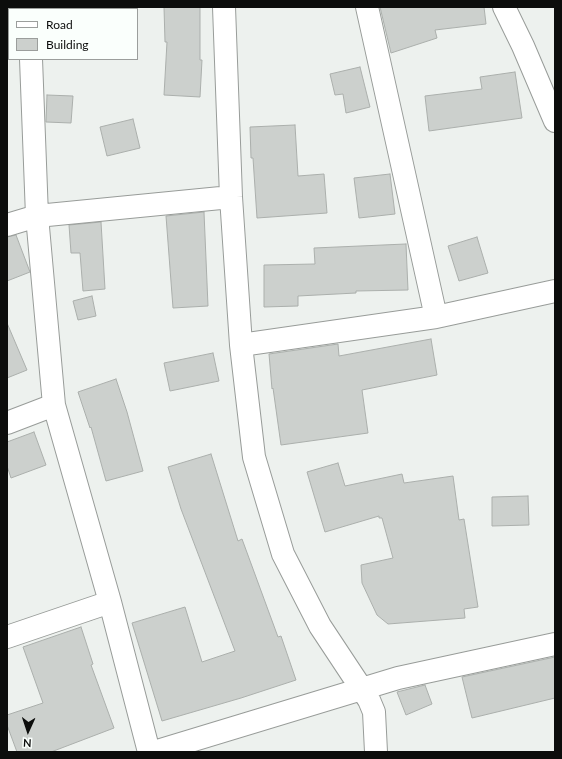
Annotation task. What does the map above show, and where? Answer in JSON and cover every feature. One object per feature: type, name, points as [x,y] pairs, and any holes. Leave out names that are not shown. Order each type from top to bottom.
[{"type":"street","points":[[224,7],[231,197],[241,345],[254,457],[283,554],[320,626],[369,700],[374,712],[376,752]]},
{"type":"street","points":[[367,7],[436,317]]},
{"type":"street","points":[[504,7],[523,46],[555,121]]},
{"type":"street","points":[[31,60],[38,216],[54,405],[110,602],[148,752]]},
{"type":"street","points":[[7,225],[38,216],[231,197]]},
{"type":"street","points":[[241,345],[436,317],[555,291]]},
{"type":"street","points":[[7,423],[54,405]]},
{"type":"street","points":[[7,637],[110,602]]},
{"type":"street","points":[[154,752],[398,678],[555,644]]},
{"type":"building","points":[[164,7],[200,7],[200,60],[202,60],[200,97],[164,95],[167,42],[165,42]]},
{"type":"building","points":[[380,7],[484,7],[486,24],[435,30],[437,38],[391,53]]},
{"type":"building","points":[[360,67],[370,107],[346,113],[343,94],[335,95],[330,74]]},
{"type":"building","points":[[515,72],[522,118],[429,131],[425,96],[482,89],[480,77]]},
{"type":"building","points":[[47,95],[73,96],[71,123],[46,122]]},
{"type":"building","points":[[133,119],[140,148],[107,156],[100,127]]},
{"type":"building","points":[[295,125],[298,176],[324,174],[327,213],[257,218],[253,158],[251,158],[250,127]]},
{"type":"building","points":[[390,174],[395,214],[359,218],[354,178]]},
{"type":"building","points":[[204,212],[208,306],[173,308],[166,216]]},
{"type":"building","points":[[101,222],[105,289],[83,291],[80,253],[71,253],[69,225]]},
{"type":"building","points":[[16,235],[30,272],[7,281],[7,237]]},
{"type":"building","points":[[477,237],[488,273],[459,281],[448,246]]},
{"type":"building","points":[[406,244],[408,290],[356,291],[356,293],[298,296],[298,306],[264,307],[264,265],[315,264],[314,248]]},
{"type":"building","points":[[92,296],[96,316],[78,320],[73,301]]},
{"type":"building","points":[[7,323],[27,370],[7,378]]},
{"type":"building","points":[[431,339],[437,375],[362,390],[368,433],[281,445],[273,388],[272,389],[269,354],[338,344],[339,356]]},
{"type":"building","points":[[213,353],[219,381],[170,391],[164,363]]},
{"type":"building","points":[[116,379],[127,412],[143,471],[106,481],[91,427],[90,428],[78,392]]},
{"type":"building","points":[[34,432],[46,465],[11,478],[7,466],[7,442]]},
{"type":"building","points":[[211,454],[238,541],[242,539],[278,637],[281,636],[296,680],[162,721],[132,623],[185,607],[202,662],[235,651],[181,509],[168,467]]},
{"type":"building","points":[[338,463],[345,486],[402,474],[404,483],[453,476],[459,520],[464,519],[478,607],[464,609],[465,618],[388,624],[377,615],[362,583],[361,565],[393,558],[382,518],[379,518],[379,516],[325,532],[307,472]]},
{"type":"building","points":[[528,496],[529,525],[492,526],[492,497]]},
{"type":"building","points":[[81,627],[93,664],[91,665],[114,728],[51,752],[17,752],[7,725],[7,715],[43,703],[23,647]]},
{"type":"building","points":[[555,657],[555,698],[472,718],[462,677]]},
{"type":"building","points":[[425,685],[432,704],[406,715],[397,692]]}]
